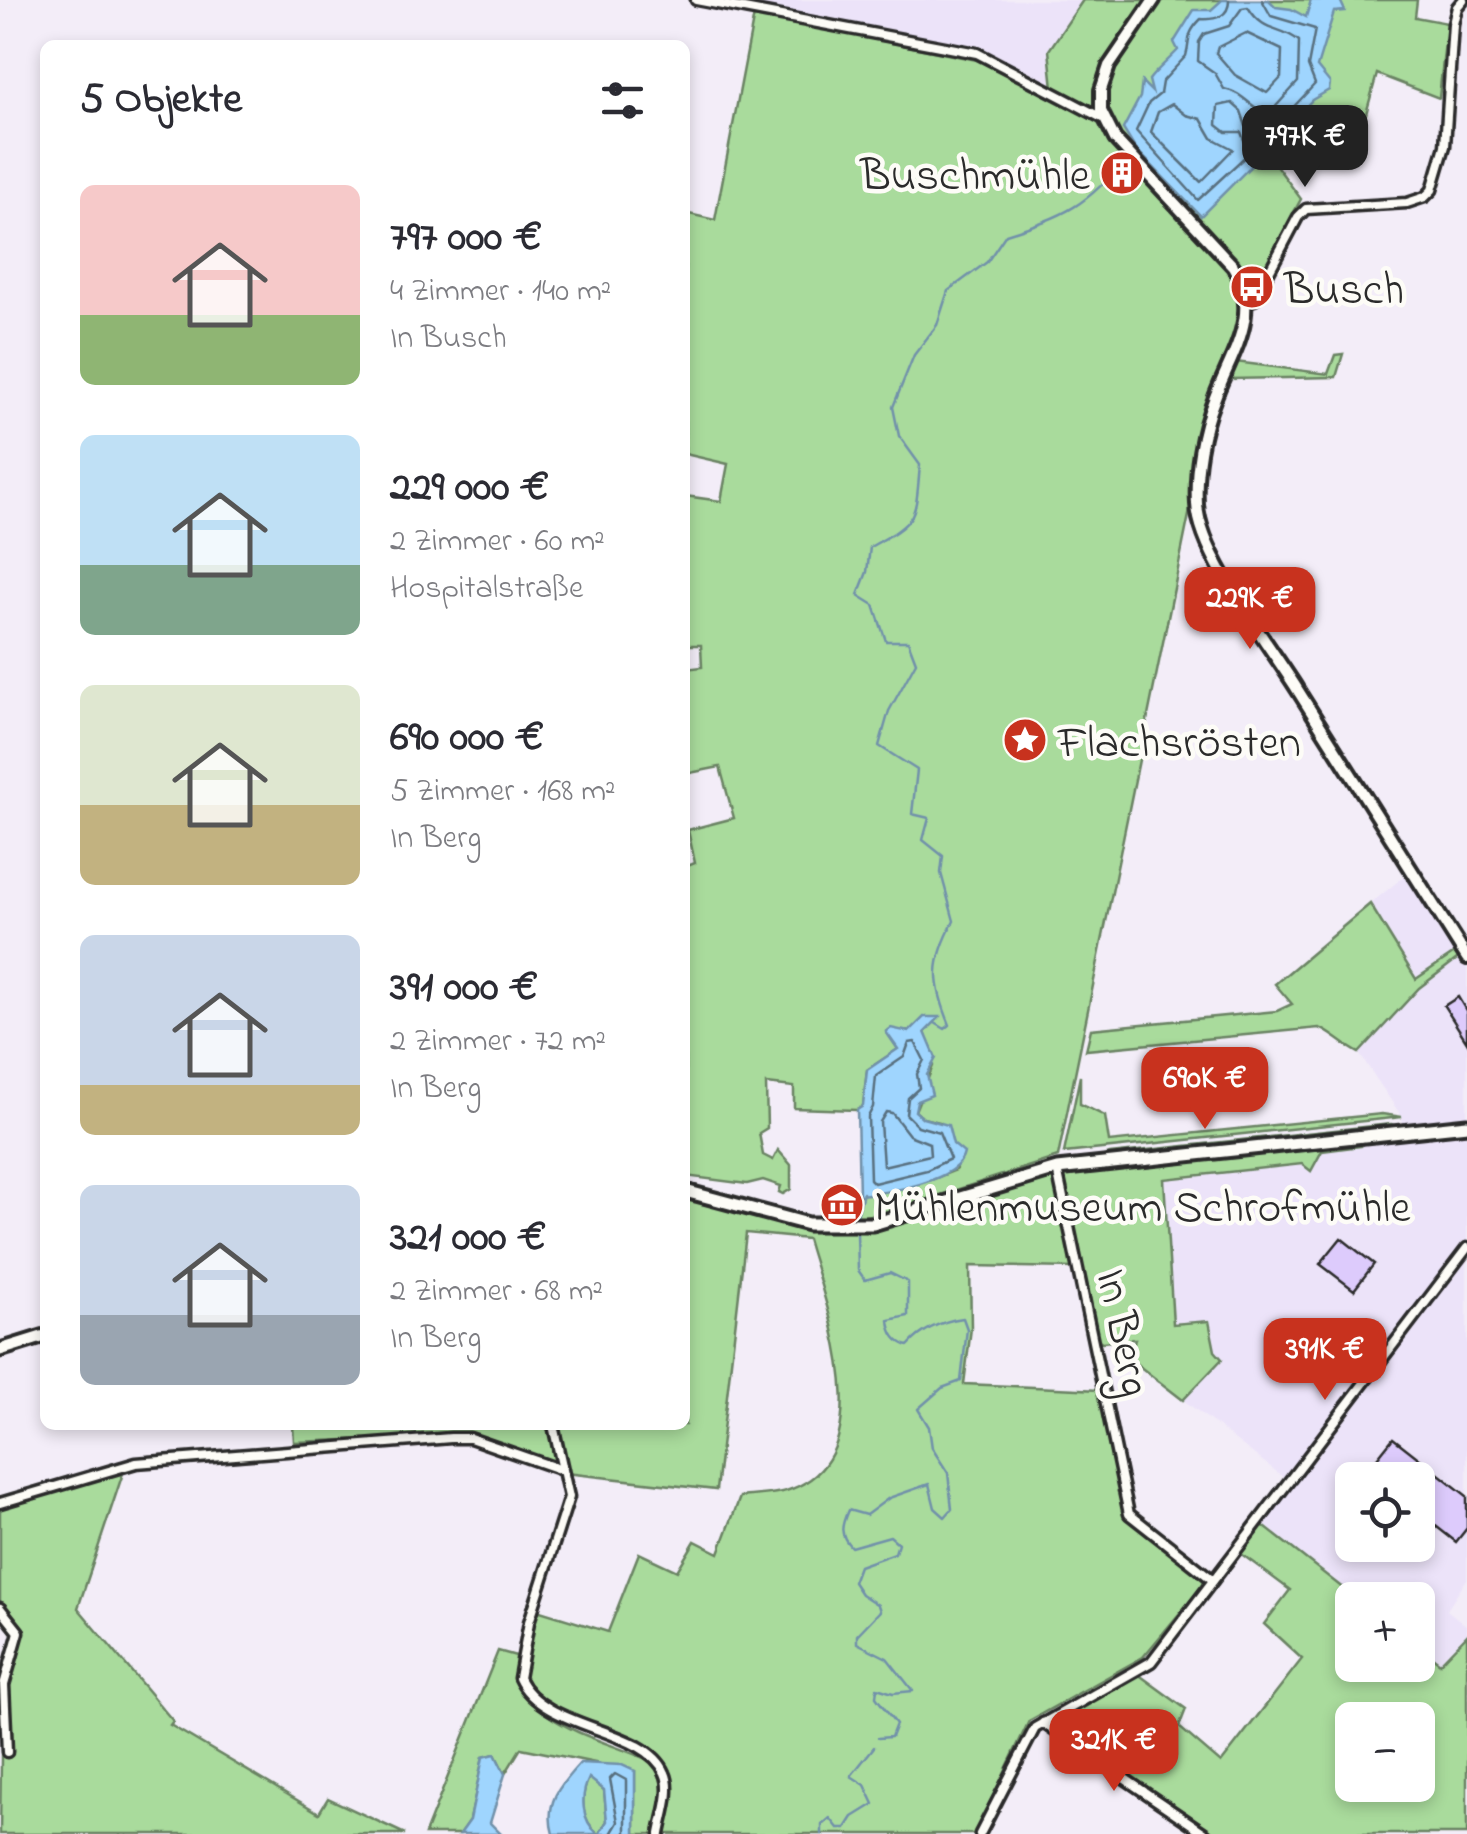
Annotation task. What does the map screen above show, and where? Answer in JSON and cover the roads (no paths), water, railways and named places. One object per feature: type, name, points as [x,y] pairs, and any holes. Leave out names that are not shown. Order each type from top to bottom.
[{"type":"main road","points":[[690,1191],[808,1224],[874,1224],[1057,1169],[1467,1125]]},
{"type":"main road","points":[[0,1350],[40,1338]]},
{"type":"street","points":[[696,0],[977,53],[1104,120]]},
{"type":"street","points":[[1154,0],[1109,66],[1100,102],[1104,120],[1116,139],[1216,244],[1242,280],[1246,301],[1242,338],[1207,425],[1196,506],[1201,526],[1239,598],[1467,958]]},
{"type":"street","points":[[1246,301],[1254,300],[1306,209],[1407,203],[1432,190],[1445,146],[1453,24],[1463,0]]},
{"type":"street","points":[[1242,280],[1265,279]]},
{"type":"street","name":"In Berg","points":[[1057,1169],[1129,1514],[1213,1580]]},
{"type":"street","points":[[980,1834],[1030,1734],[1152,1662],[1467,1248]]},
{"type":"street","points":[[554,1430],[569,1497],[529,1622],[519,1678],[543,1706],[627,1742],[659,1764],[668,1787],[660,1834]]},
{"type":"street","points":[[0,1502],[136,1463],[176,1457],[451,1438],[470,1438],[562,1470]]},
{"type":"street","points":[[0,1608],[19,1632],[4,1685],[7,1752]]},
{"type":"street","points":[[1042,1724],[1206,1834]]},
{"type":"water","points":[[1222,0],[1269,0],[1276,7],[1306,17],[1311,0],[1340,0],[1345,11],[1334,12],[1317,67],[1330,83],[1329,90],[1312,100],[1275,141],[1253,136],[1265,152],[1201,216],[1134,147],[1123,129],[1140,97],[1142,82],[1152,92],[1149,80],[1178,50],[1174,42],[1194,10],[1211,10]]},
{"type":"water","points":[[924,1017],[940,1017],[925,1032],[936,1058],[927,1075],[932,1095],[917,1101],[915,1111],[923,1118],[948,1125],[953,1144],[964,1153],[949,1172],[935,1179],[859,1195],[857,1110],[863,1106],[867,1070],[898,1049],[886,1032],[891,1028],[909,1032]]},
{"type":"water","points":[[495,1754],[505,1774],[490,1823],[501,1834],[460,1834],[470,1820],[483,1757]]},
{"type":"water","points":[[580,1763],[622,1765],[635,1771],[635,1834],[599,1834],[607,1821],[604,1790],[589,1778],[584,1808],[588,1822],[598,1834],[553,1834],[552,1804]]},
{"type":"waterway","points":[[935,1023],[945,1029],[950,1025],[937,972],[954,921],[941,873],[943,856],[923,840],[929,818],[912,814],[917,770],[879,746],[889,711],[916,662],[908,641],[886,641],[874,605],[858,595],[867,572],[870,547],[898,530],[915,508],[920,465],[899,436],[893,407],[914,355],[937,325],[948,291],[987,262],[1006,234],[1074,207],[1100,187],[1127,157]]},
{"type":"waterway","points":[[857,1216],[863,1193]]},
{"type":"waterway","points":[[857,1232],[858,1270],[865,1280],[890,1273],[908,1282],[908,1316],[889,1320],[897,1339],[908,1346],[933,1327],[963,1318],[967,1329],[961,1381],[942,1388],[918,1409],[929,1427],[932,1448],[948,1473],[952,1509],[945,1517],[935,1508],[929,1484],[889,1498],[866,1515],[848,1510],[843,1525],[844,1538],[851,1547],[890,1536],[898,1543],[895,1553],[859,1566],[853,1582],[880,1611],[857,1635],[857,1643],[887,1658],[913,1691],[893,1693],[877,1688],[876,1697],[896,1724],[891,1737],[878,1738]]},
{"type":"waterway","points":[[822,1834],[822,1825],[830,1818],[838,1828],[846,1828],[853,1817],[874,1804],[865,1785],[851,1776],[874,1747]]},
{"type":"place","name":"Buschmühle","points":[[1122,173]]},
{"type":"place","name":"Busch","points":[[1252,287]]},
{"type":"place","name":"Flachsrösten","points":[[1025,740]]},
{"type":"place","name":"Mühlenmuseum Schrofmühle","points":[[842,1205]]}]
